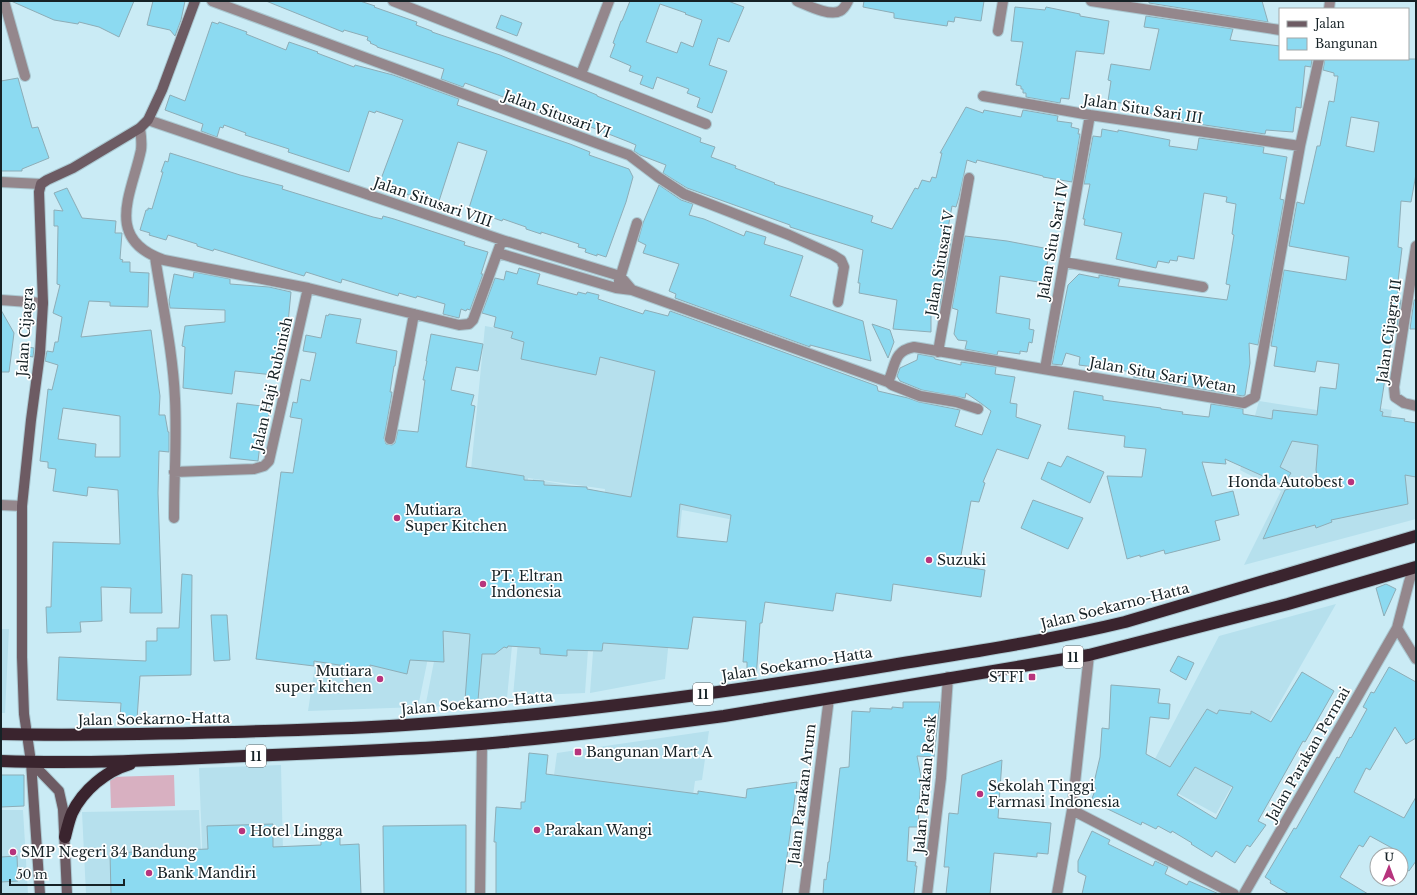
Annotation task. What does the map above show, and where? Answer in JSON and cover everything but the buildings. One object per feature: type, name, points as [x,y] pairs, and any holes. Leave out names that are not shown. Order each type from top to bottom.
[{"type":"highway","name":"Jalan Soekarno-Hatta","points":[[1,734],[113,735],[279,731],[405,725],[508,716],[675,698],[833,675],[1076,634],[1125,622],[1416,536]]},
{"type":"highway","name":"11","points":[[1,761],[141,761],[372,751],[482,744],[663,724],[787,706],[1089,655],[1288,604],[1415,567]]},
{"type":"highway","points":[[65,837],[72,813],[93,785],[108,773],[141,761]]},
{"type":"street","points":[[4,1],[25,76]]},
{"type":"street","points":[[1,182],[41,184],[73,168],[140,128],[148,120],[162,90],[195,1]]},
{"type":"street","name":"Jalan Situsari VI","points":[[212,1],[629,155],[684,194],[789,235],[841,260],[844,267],[838,302]]},
{"type":"street","points":[[393,1],[706,124]]},
{"type":"street","points":[[419,11],[421,1]]},
{"type":"street","points":[[581,74],[609,1]]},
{"type":"street","points":[[797,1],[827,13],[833,13],[842,10],[848,1]]},
{"type":"street","points":[[998,31],[1003,1]]},
{"type":"street","points":[[1091,1],[1279,30]]},
{"type":"street","name":"Jalan Situ Sari Wetan","points":[[888,382],[898,356],[905,349],[914,347],[1244,403],[1255,397],[1300,146],[1319,60]]},
{"type":"street","name":"Jalan Situ Sari III","points":[[983,96],[1090,115],[1300,146]]},
{"type":"street","name":"Jalan Situ Sari IV","points":[[1045,369],[1090,115]]},
{"type":"street","name":"Jalan Situsari VIII","points":[[148,120],[502,240],[473,320],[469,324],[459,325],[308,288],[155,257]]},
{"type":"street","points":[[140,128],[142,148],[127,200],[125,212],[126,224],[135,242],[155,257],[172,366],[175,397],[176,430],[174,518]]},
{"type":"street","name":"Jalan Situsari V","points":[[938,352],[969,178]]},
{"type":"street","name":"Jalan Cijagra","points":[[40,894],[31,762],[26,735],[22,689],[22,506],[40,353],[43,303],[38,192],[41,184]]},
{"type":"street","points":[[616,288],[637,223]]},
{"type":"street","points":[[502,240],[620,276],[632,290]]},
{"type":"street","name":"Jalan Cijagra II","points":[[1416,246],[1394,387],[1395,397],[1404,404],[1416,406]]},
{"type":"street","points":[[498,253],[616,288],[632,290],[888,382],[920,396],[956,402],[978,409]]},
{"type":"street","points":[[1064,262],[1203,286]]},
{"type":"street","name":"Jalan Haji Rubinish","points":[[174,472],[254,469],[264,466],[269,461],[308,288]]},
{"type":"street","points":[[1,300],[43,303]]},
{"type":"street","points":[[390,439],[414,314]]},
{"type":"street","points":[[1,505],[22,506]]},
{"type":"street","name":"Jalan Parakan Permai","points":[[1244,894],[1396,628],[1409,582],[1415,567]]},
{"type":"street","points":[[1396,628],[1416,659]]},
{"type":"street","points":[[1057,894],[1072,810],[1089,655]]},
{"type":"street","name":"Jalan Parakan Resik","points":[[928,894],[941,778],[948,678]]},
{"type":"street","name":"Jalan Parakan Arum","points":[[804,894],[829,698]]},
{"type":"street","points":[[480,894],[482,744]]},
{"type":"street","points":[[31,762],[59,791],[63,809],[67,894]]},
{"type":"street","points":[[1072,810],[1234,894]]},
{"type":"shaded area","points":[[485,326],[790,381],[781,529],[682,510],[665,679],[590,693],[605,489],[528,478],[507,698],[425,708],[471,470]]},
{"type":"shaded area","points":[[1319,398],[1392,410],[1386,451],[1416,478],[1416,519],[1244,565],[1281,491],[1240,470],[1259,401],[1317,410]]},
{"type":"shaded area","name":"Mutiara Super Kitchen","points":[[349,446],[467,467],[418,707],[308,711]]},
{"type":"shaded area","points":[[533,479],[599,491],[585,693],[513,696]]},
{"type":"shaded area","points":[[1336,604],[1216,814],[1146,776],[1219,636]]},
{"type":"shaded area","points":[[1,629],[9,629],[5,713],[1,713]]},
{"type":"shaded area","points":[[709,731],[702,780],[695,781],[679,894],[545,894],[543,857],[557,753]]},
{"type":"shaded area","name":"Hotel Lingga","points":[[281,765],[284,894],[204,894],[199,768]]},
{"type":"shaded area","points":[[174,775],[175,806],[111,808],[110,777]]},
{"type":"shaded area","name":"SMP Negeri 34 Bandung","points":[[1,810],[23,810],[28,894],[1,894]]},
{"type":"shaded area","points":[[199,810],[203,894],[86,894],[82,812]]},
{"type":"place","name":"Honda Autobest","points":[[1351,482]]},
{"type":"place","name":"Mutiara Super Kitchen","points":[[397,518]]},
{"type":"place","name":"Suzuki","points":[[929,560]]},
{"type":"place","name":"PT. Eltran Indonesia","points":[[483,584]]},
{"type":"place","name":"STFI","points":[[1032,677]]},
{"type":"place","name":"Mutiara super kitchen","points":[[380,679]]},
{"type":"place","name":"Bangunan Mart A","points":[[578,752]]},
{"type":"place","name":"Sekolah Tinggi Farmasi Indonesia","points":[[980,794]]},
{"type":"place","name":"Parakan Wangi","points":[[537,830]]},
{"type":"place","name":"Hotel Lingga","points":[[242,831]]},
{"type":"place","name":"SMP Negeri 34 Bandung","points":[[13,852]]},
{"type":"place","name":"Bank Mandiri","points":[[149,873]]}]
